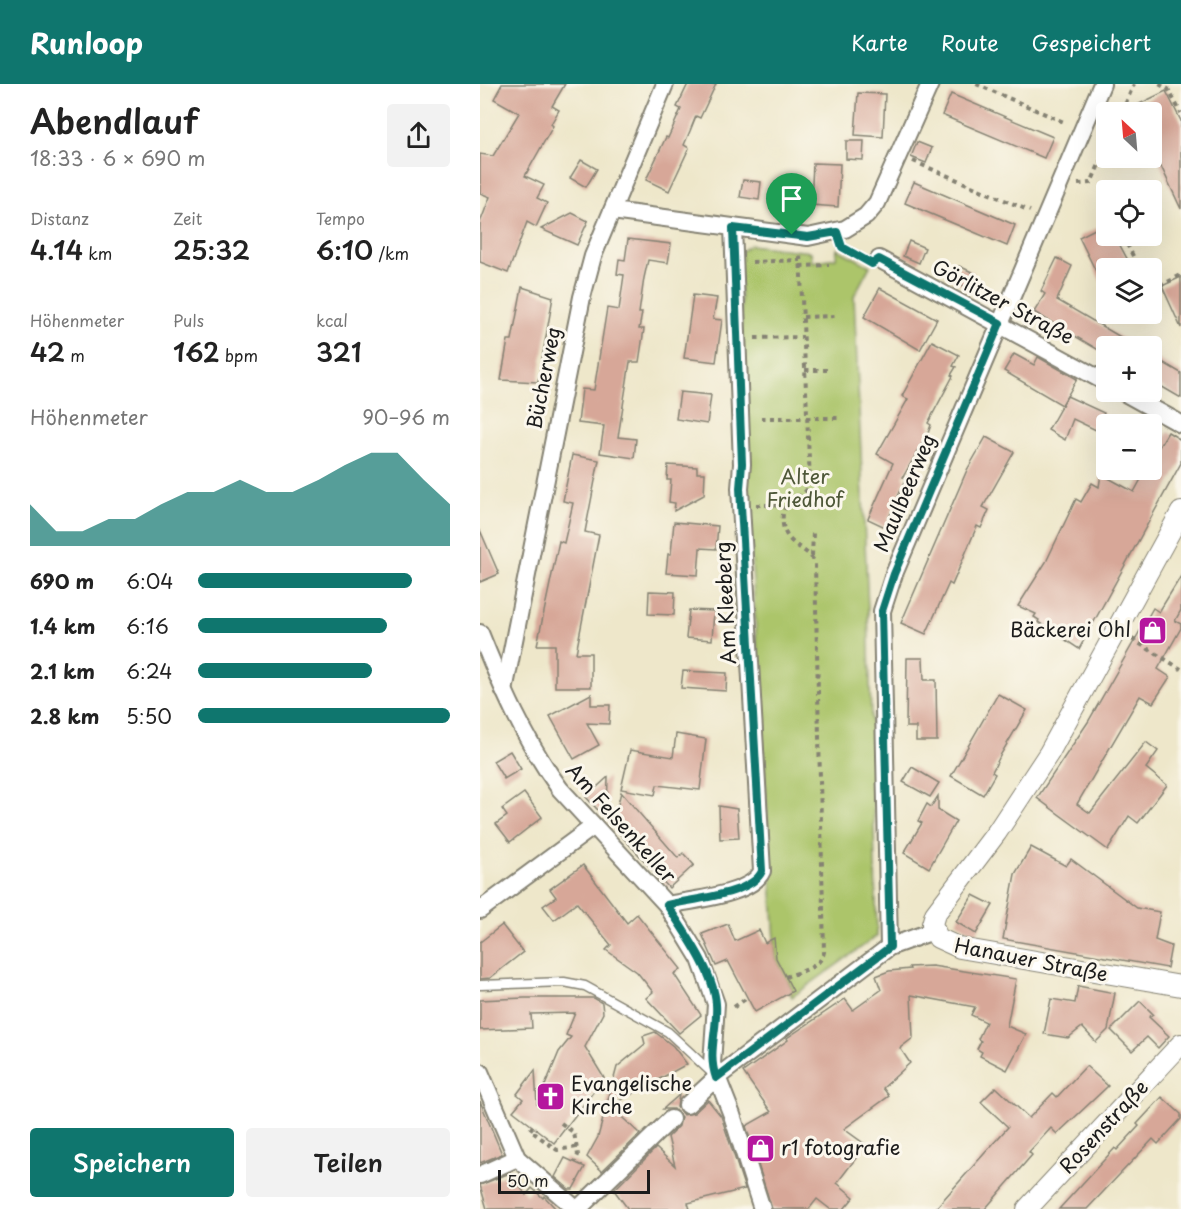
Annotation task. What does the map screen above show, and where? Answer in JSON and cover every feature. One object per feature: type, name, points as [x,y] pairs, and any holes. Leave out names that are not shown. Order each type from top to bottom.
[{"type":"street","name":"Bücherweg","points":[[503,692],[582,297],[593,256],[665,84]]},
{"type":"street","points":[[612,211],[800,236],[837,232],[854,225],[877,203],[930,84]]},
{"type":"street","name":"Maulbeerweg","points":[[890,947],[882,611],[894,574],[1102,84]]},
{"type":"street","name":"Am Kleeberg","points":[[667,905],[740,889],[759,879],[762,871],[740,488],[742,464],[733,228]]},
{"type":"street","name":"Görlitzer Straße","points":[[879,259],[1096,377]]},
{"type":"street","points":[[1141,402],[1181,424]]},
{"type":"street","points":[[933,932],[935,914],[1021,796],[1049,753],[1181,512]]},
{"type":"street","name":"Am Felsenkeller","points":[[480,633],[503,692],[545,768],[594,826],[667,905],[686,934],[714,993],[716,1019],[711,1056],[716,1078],[732,1115],[762,1209]]},
{"type":"street","points":[[480,910],[594,826]]},
{"type":"street","name":"Hanauer Straße","points":[[687,1104],[716,1078],[890,947],[933,932],[945,943],[960,948],[1181,986]]},
{"type":"street","name":"Rosenstraße","points":[[1027,1209],[1181,1044]]},
{"type":"street","points":[[480,1072],[510,1148],[517,1158],[577,1209],[671,1119]]},
{"type":"street","points":[[480,1175],[517,1158]]},
{"type":"lane","points":[[480,985],[564,982],[585,986],[668,1032],[716,1078]]},
{"type":"path","points":[[976,84],[1058,119]]},
{"type":"path","points":[[1126,102],[1134,84]]},
{"type":"path","points":[[1159,84],[1168,89],[1181,112]]},
{"type":"path","points":[[899,156],[1030,211]]},
{"type":"path","points":[[1059,184],[1091,183],[1097,168]]},
{"type":"path","points":[[837,232],[842,247],[872,264],[879,259]]},
{"type":"path","points":[[800,236],[809,487],[785,508],[783,515],[787,534],[798,549],[812,556]]},
{"type":"path","points":[[752,262],[800,260]]},
{"type":"path","points":[[800,266],[829,265]]},
{"type":"path","points":[[1162,285],[1181,275]]},
{"type":"path","points":[[802,317],[836,316]]},
{"type":"path","points":[[755,338],[803,337]]},
{"type":"path","points":[[805,370],[827,370]]},
{"type":"path","points":[[761,418],[842,418]]},
{"type":"path","points":[[752,506],[774,505],[785,508]]},
{"type":"path","points":[[785,977],[818,963],[823,958],[824,952],[813,533]]},
{"type":"path","points":[[1118,630],[1181,669]]},
{"type":"path","points":[[561,1123],[574,1132],[578,1155],[575,1162]]},
{"type":"path","points":[[533,1126],[530,1130],[557,1150],[577,1147]]},
{"type":"green space","name":"Alter Friedhof","points":[[750,245],[811,252],[812,262],[836,258],[837,249],[870,266],[854,296],[868,609],[877,936],[792,997],[790,993],[793,991],[776,958],[748,502],[739,253]]},
{"type":"building","points":[[502,84],[565,84],[552,106],[559,110],[551,124],[553,126],[525,176],[544,185],[537,198],[547,203],[536,227],[527,222],[508,273],[480,262],[480,223],[490,197],[480,193],[480,154],[493,156],[519,113],[494,99]]},
{"type":"building","points":[[688,84],[716,84],[700,118],[696,116],[684,145],[689,148],[669,191],[646,180],[681,109],[677,107]]},
{"type":"building","points":[[1166,91],[1181,121],[1181,209],[1162,168],[1162,102],[1143,102]]},
{"type":"building","points":[[858,93],[885,94],[883,137],[855,135]]},
{"type":"building","points":[[951,94],[1053,137],[1044,158],[942,115]]},
{"type":"building","points":[[846,141],[864,141],[863,160],[846,159]]},
{"type":"building","points":[[917,142],[932,148],[926,163],[911,157]]},
{"type":"building","points":[[581,160],[597,169],[586,187],[570,178]]},
{"type":"building","points":[[813,163],[840,164],[838,207],[811,205]]},
{"type":"building","points":[[743,180],[761,182],[759,200],[740,197]]},
{"type":"building","points":[[914,182],[1015,225],[1007,246],[905,203]]},
{"type":"building","points":[[572,213],[588,221],[577,245],[541,229]]},
{"type":"building","points":[[1096,228],[1096,246],[1120,246],[1127,258],[1096,258],[1096,272],[1079,237]]},
{"type":"building","points":[[628,239],[671,244],[668,263],[648,260],[644,278],[639,329],[644,329],[639,362],[630,362],[618,437],[636,439],[634,458],[600,453],[604,426],[578,423],[582,389],[594,390],[607,308],[619,310],[624,275],[617,274],[619,259],[625,260]]},
{"type":"building","points":[[909,241],[925,248],[919,263],[903,256]]},
{"type":"building","points":[[1057,258],[1072,266],[1057,300],[1119,336],[1096,336],[1096,349],[1034,312],[1045,294],[1041,291]]},
{"type":"building","points":[[959,266],[974,273],[968,288],[952,280]]},
{"type":"building","points":[[1181,277],[1181,328],[1162,286]]},
{"type":"building","points":[[522,287],[553,297],[538,382],[501,380],[508,340],[512,340]]},
{"type":"building","points":[[880,288],[937,319],[920,350],[864,317]]},
{"type":"building","points":[[693,295],[717,298],[713,319],[722,320],[716,362],[684,358]]},
{"type":"building","points":[[932,341],[959,355],[953,366],[956,367],[928,423],[931,425],[928,433],[903,477],[906,478],[885,527],[868,519],[893,463],[877,454],[908,399],[902,396]]},
{"type":"building","points":[[1014,354],[1034,365],[1038,357],[1077,379],[1062,405],[1004,371]]},
{"type":"building","points":[[1162,362],[1181,373],[1181,398],[1162,387]]},
{"type":"building","points":[[680,392],[711,395],[707,424],[676,419]]},
{"type":"building","points":[[1067,396],[1104,413],[1096,414],[1096,430],[1073,419],[1065,440],[1048,430]]},
{"type":"building","points":[[1168,432],[1181,440],[1181,463],[1079,649],[1038,622],[1039,620],[1034,617],[1036,614],[1018,606],[1046,562],[1076,499],[1081,502],[1092,483],[1099,487],[1100,480],[1112,480],[1134,492],[1141,480],[1162,480],[1162,442]]},
{"type":"building","points":[[986,437],[1014,452],[983,507],[989,510],[981,528],[977,526],[952,585],[949,583],[926,634],[901,623],[967,470]]},
{"type":"building","points":[[572,455],[599,460],[585,532],[599,535],[576,653],[591,653],[591,687],[555,687],[555,645],[537,645],[559,541],[564,543],[573,503],[563,501]]},
{"type":"building","points":[[668,465],[697,467],[697,473],[705,473],[704,495],[674,511],[675,503],[669,502],[671,480],[667,480]]},
{"type":"building","points":[[674,522],[718,526],[716,549],[700,548],[698,575],[666,573],[668,554],[671,554]]},
{"type":"building","points":[[480,530],[499,574],[480,582]]},
{"type":"building","points":[[1181,576],[1181,610],[1175,621],[1181,624],[1181,628],[1158,669],[1170,677],[1153,703],[1140,696],[1077,804],[1090,813],[1146,742],[1158,751],[1146,768],[1167,785],[1138,823],[1129,816],[1108,850],[1037,798],[1088,722],[1153,608],[1159,612]]},
{"type":"building","points":[[649,591],[675,592],[674,615],[648,614]]},
{"type":"building","points":[[689,610],[714,611],[712,640],[686,638]]},
{"type":"building","points":[[907,658],[923,658],[924,680],[936,680],[937,741],[916,741],[916,727],[906,727]]},
{"type":"building","points":[[683,671],[727,673],[726,691],[681,688]]},
{"type":"building","points":[[591,694],[591,705],[610,705],[609,724],[587,723],[599,745],[574,759],[550,716]]},
{"type":"building","points":[[998,694],[1027,710],[1001,754],[992,772],[995,774],[983,795],[951,776]]},
{"type":"building","points":[[676,734],[706,739],[700,790],[657,785],[655,795],[621,789],[630,750],[673,757]]},
{"type":"building","points":[[510,751],[521,769],[504,779],[493,761]]},
{"type":"building","points":[[912,767],[939,783],[930,797],[903,782]]},
{"type":"building","points":[[608,777],[607,811],[616,812],[621,792],[678,858],[683,853],[694,865],[669,888],[586,797]]},
{"type":"building","points":[[524,793],[542,817],[510,842],[496,824],[507,816],[502,809]]},
{"type":"building","points":[[938,796],[938,810],[956,821],[929,868],[904,853],[922,823],[918,821],[927,804],[931,807]]},
{"type":"building","points":[[719,806],[737,809],[739,838],[720,839]]},
{"type":"building","points":[[1031,847],[1066,866],[1071,859],[1137,908],[1160,912],[1155,940],[1171,946],[1167,968],[1003,939],[1015,874]]},
{"type":"building","points":[[583,865],[627,923],[637,914],[681,969],[674,974],[701,1015],[679,1033],[646,998],[653,992],[637,972],[606,950],[611,945],[577,903],[554,920],[543,906],[556,897],[550,889]]},
{"type":"building","points":[[973,895],[993,905],[976,934],[956,922]]},
{"type":"building","points":[[728,924],[735,941],[759,930],[765,943],[774,938],[776,958],[793,991],[755,1012],[728,961],[716,966],[702,934]]},
{"type":"building","points":[[502,925],[523,952],[490,978],[480,979],[480,942]]},
{"type":"building","points":[[932,966],[1016,979],[1007,1026],[1026,1034],[1007,1070],[980,1056],[982,1052],[977,1049],[981,1041],[978,1039],[986,1022],[971,1015],[975,1007],[911,995],[913,1038],[900,1048],[910,1063],[883,1088],[889,1096],[844,1129],[866,1145],[837,1183],[854,1197],[844,1209],[830,1209],[817,1199],[809,1209],[772,1209],[746,1126],[771,1112],[743,1072],[788,1040],[787,1038],[845,999],[853,1010],[881,990],[876,976],[889,971],[910,969],[909,967]]},
{"type":"building","points":[[1078,986],[1115,993],[1108,1030],[1096,1042],[1082,1027],[1068,1038],[1044,1034],[1051,999],[1075,1003]]},
{"type":"building","points":[[594,998],[602,1003],[603,1013],[585,1047],[604,1078],[554,1143],[513,1111],[523,1099],[517,1094],[535,1070],[537,1105],[559,1052],[571,1037],[566,1035],[575,1013],[531,1014],[532,1028],[480,1030],[480,1000]]},
{"type":"building","points":[[1140,1001],[1153,1014],[1149,1017],[1169,1036],[1158,1048],[1147,1037],[1132,1051],[1111,1030]]},
{"type":"building","points":[[655,1032],[673,1046],[687,1064],[610,1106],[640,1134],[602,1171],[587,1157],[598,1137],[617,1067],[645,1044],[643,1036]]},
{"type":"building","points":[[1086,1066],[1108,1086],[1057,1134],[1051,1128],[1029,1152],[1032,1155],[985,1209],[935,1209],[1008,1127],[981,1102],[996,1087],[1029,1118],[1053,1093],[1057,1097]]},
{"type":"building","points":[[679,1095],[677,1107],[683,1115],[694,1113],[708,1100],[721,1116],[745,1189],[688,1203],[690,1209],[628,1209],[614,1190],[656,1148],[675,1166],[668,1137],[679,1126],[681,1117],[674,1109],[663,1109]]},
{"type":"building","points":[[1162,1097],[1181,1114],[1181,1119],[1158,1144],[1153,1139],[1087,1209],[1059,1209],[1115,1148],[1117,1150]]},
{"type":"building","points":[[480,1101],[502,1154],[480,1163]]},
{"type":"building","points":[[565,1158],[585,1167],[573,1189],[569,1189],[555,1177]]},
{"type":"building","points":[[510,1173],[526,1195],[532,1188],[543,1198],[544,1196],[556,1209],[487,1209],[480,1185]]},
{"type":"place","name":"Bäckerei Ohl","points":[[1152,630]]},
{"type":"place","name":"Evangelische Kirche","points":[[550,1096]]},
{"type":"place","name":"r1 fotografie","points":[[760,1148]]},
{"type":"route","points":[[733,228],[792,235],[808,237],[837,232],[842,247],[872,264],[879,259],[1000,323],[894,574],[882,611],[890,947],[716,1078],[711,1064],[716,1019],[714,993],[700,959],[667,905],[740,889],[759,879],[762,871],[740,488],[742,464],[733,228]]}]
